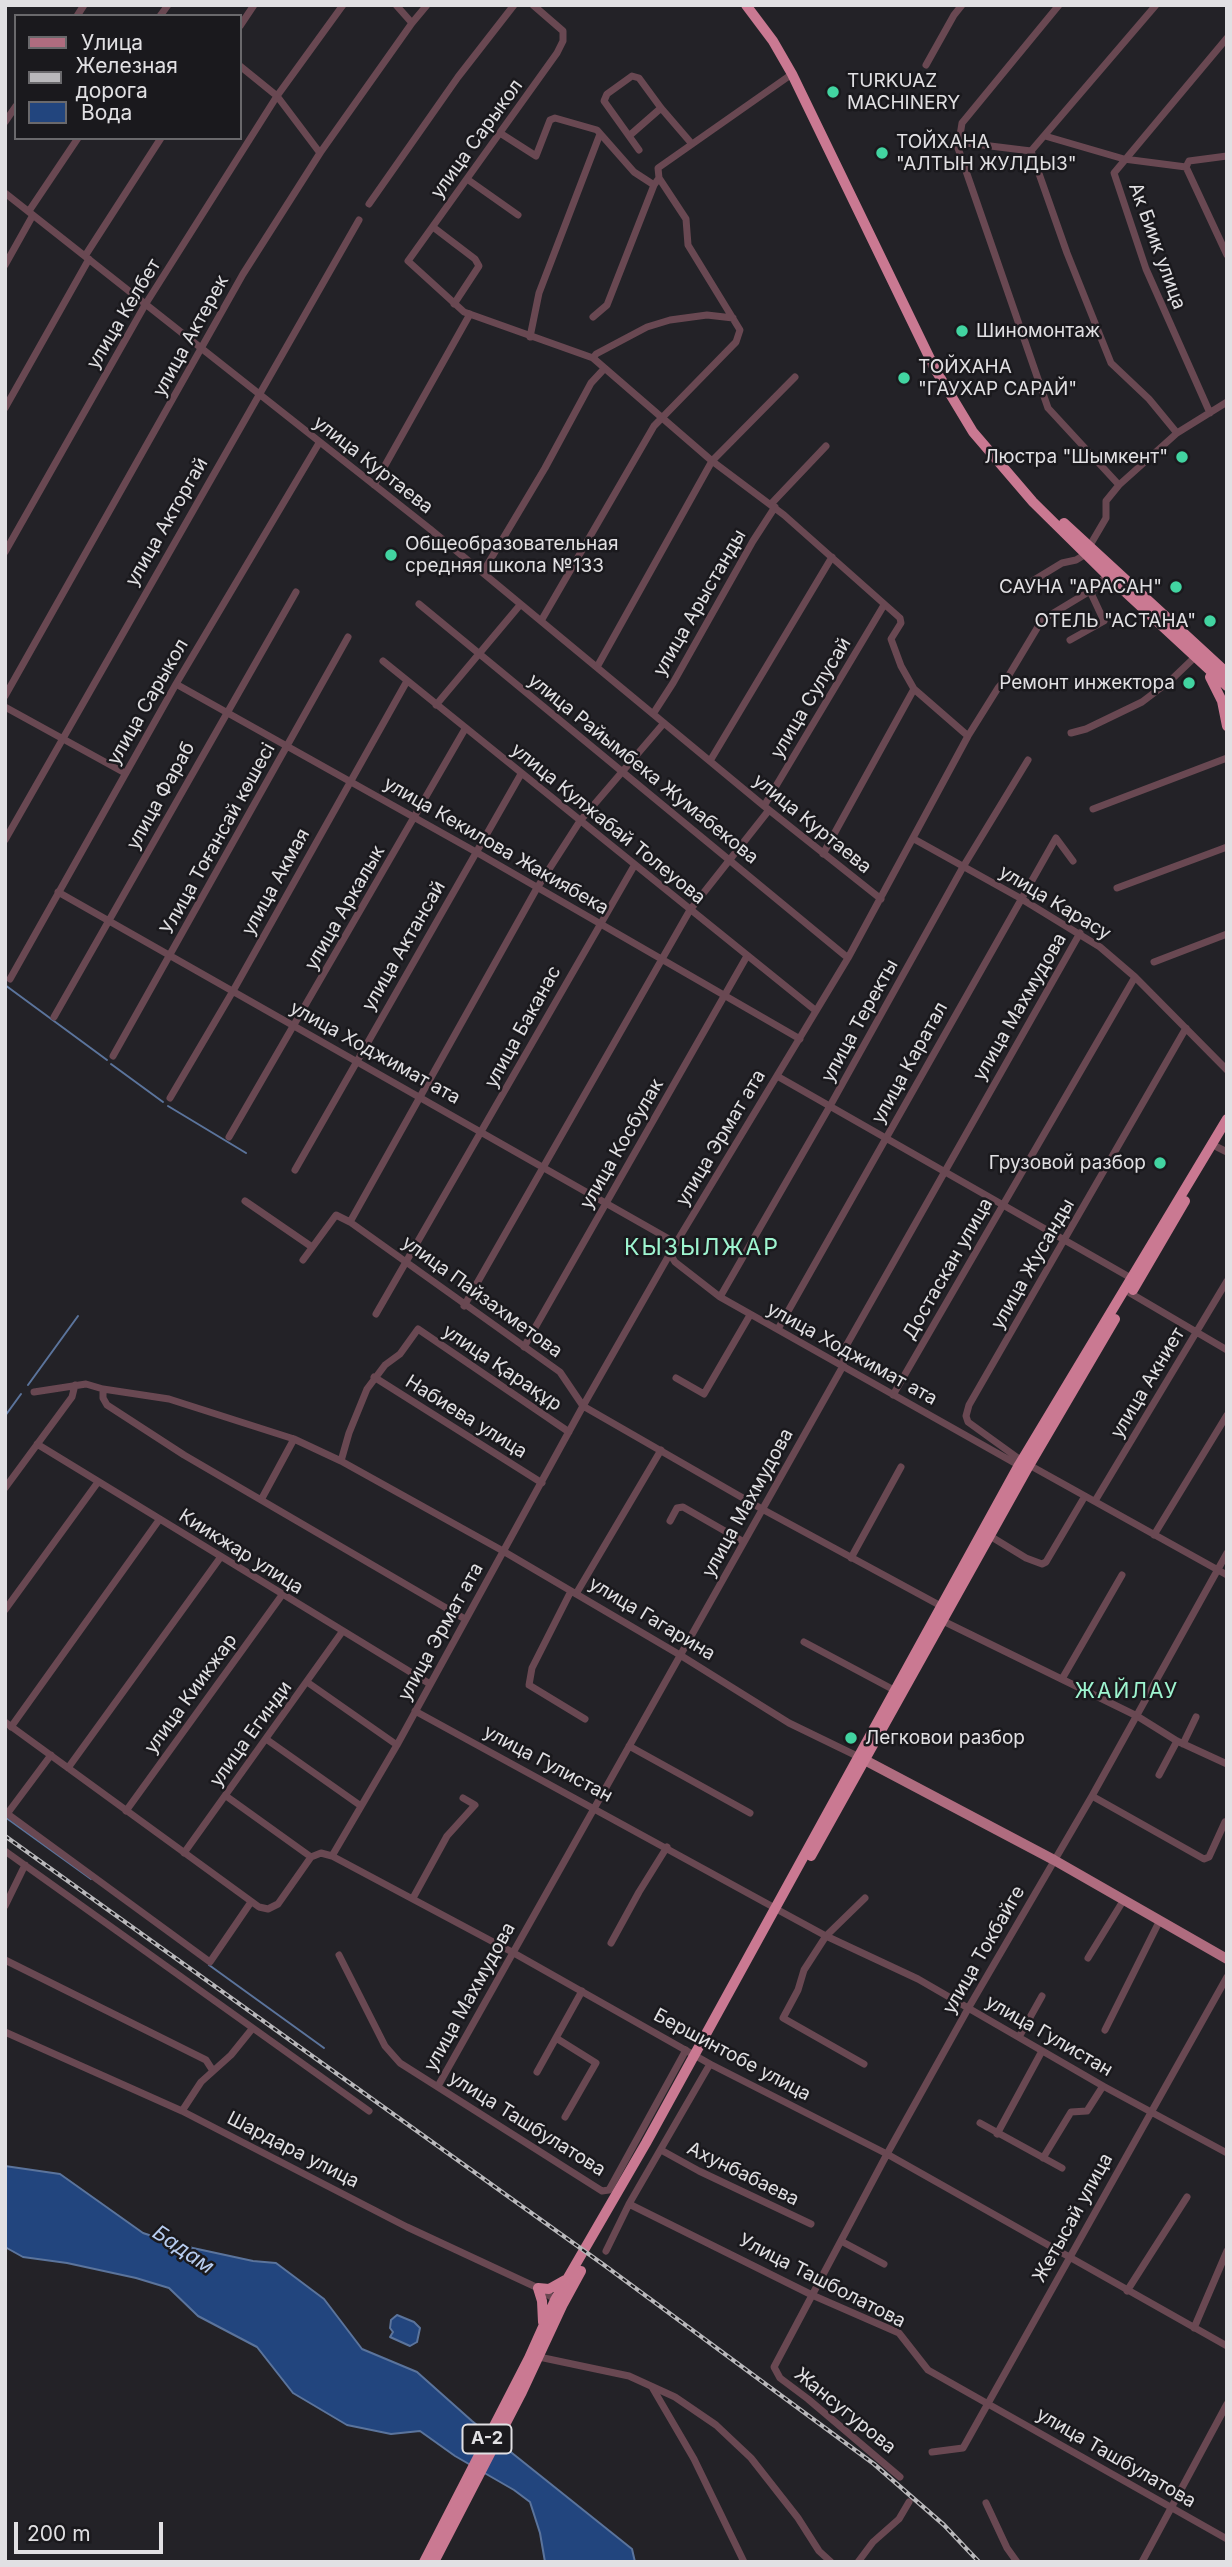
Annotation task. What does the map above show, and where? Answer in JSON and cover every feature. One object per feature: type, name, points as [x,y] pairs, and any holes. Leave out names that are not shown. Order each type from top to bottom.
[{"type":"highway","points":[[746,5],[773,41],[792,74],[955,406],[1004,471],[1088,550],[1227,672]]},
{"type":"highway","points":[[754,5],[798,71],[960,403],[1009,467],[1088,550],[1107,575],[1227,686]]},
{"type":"highway","points":[[1199,660],[1217,688],[1227,726]]},
{"type":"highway","name":"A-2","points":[[862,1758],[894,1690],[941,1606],[1131,1278],[1227,1119]]},
{"type":"highway","name":"A-2","points":[[518,2389],[542,2328],[697,2057],[862,1758],[943,1621],[990,1536],[1024,1465],[1222,1150],[1227,1130]]},
{"type":"highway","name":"A-2","points":[[424,2562],[464,2493],[518,2389],[539,2357],[570,2276],[697,2057]]},
{"type":"highway","points":[[542,2328],[542,2301],[538,2288],[558,2286],[570,2276]]},
{"type":"highway","name":"A-2","points":[[434,2562],[464,2493]]},
{"type":"main road","name":"улица Гагарина","points":[[862,1758],[1054,1860],[1227,1959]]},
{"type":"street","points":[[242,23],[254,5]]},
{"type":"street","name":"улица Келбет","points":[[5,552],[145,305],[277,96],[343,5]]},
{"type":"street","points":[[396,5],[412,23]]},
{"type":"street","name":"улица Актерек","points":[[5,696],[243,274],[320,153],[427,5]]},
{"type":"street","points":[[369,204],[458,77],[514,5]]},
{"type":"street","name":"улица Сарыкол","points":[[454,304],[408,261],[563,41],[563,31],[533,5]]},
{"type":"street","points":[[926,65],[962,5]]},
{"type":"street","points":[[1059,5],[962,123],[958,142],[960,156],[1048,408],[1119,485]]},
{"type":"street","points":[[1031,151],[1156,5]]},
{"type":"street","name":"Ак Биик улица","points":[[1210,413],[1146,270],[1114,173],[1227,38]]},
{"type":"street","points":[[242,68],[277,96],[320,153]]},
{"type":"street","points":[[593,317],[607,304],[656,182],[658,168],[792,74]]},
{"type":"street","points":[[639,150],[604,101],[607,94],[635,76],[692,144]]},
{"type":"street","points":[[629,136],[661,108]]},
{"type":"street","points":[[500,133],[536,156],[550,120],[555,118],[597,130],[634,173],[656,182],[686,219],[688,244],[740,330],[736,342],[660,418],[541,621]]},
{"type":"street","points":[[530,337],[539,293],[600,134]]},
{"type":"street","points":[[1045,136],[1124,159],[1185,167]]},
{"type":"street","points":[[5,265],[31,213],[77,140]]},
{"type":"street","points":[[5,408],[87,258],[160,140]]},
{"type":"street","points":[[958,142],[1031,151]]},
{"type":"street","points":[[1031,151],[1067,253],[1111,363],[1149,399],[1177,433]]},
{"type":"street","points":[[1185,167],[1189,161],[1226,157]]},
{"type":"street","points":[[1185,167],[1227,255]]},
{"type":"street","points":[[467,179],[518,215]]},
{"type":"street","name":"улица Куртаева","points":[[5,193],[483,572],[766,808],[881,899]]},
{"type":"street","name":"улица Акторгай","points":[[5,840],[359,220]]},
{"type":"street","points":[[433,227],[479,266],[454,304],[470,314],[593,358],[712,461],[773,506],[900,618],[901,624],[891,639],[901,666],[915,689],[968,736]]},
{"type":"street","points":[[374,485],[470,314]]},
{"type":"street","points":[[593,358],[647,327],[670,320],[706,316],[733,318]]},
{"type":"street","points":[[483,572],[592,383],[604,369]]},
{"type":"street","points":[[597,667],[712,461],[795,377]]},
{"type":"street","points":[[1034,580],[1062,563],[1076,560],[1088,550],[1106,518],[1106,501],[1119,485],[1177,433],[1227,402]]},
{"type":"street","name":"улица Сарыкол","points":[[9,979],[176,684],[319,443]]},
{"type":"street","name":"улица Арыстанды","points":[[653,714],[773,506],[826,446]]},
{"type":"street","points":[[710,761],[832,557]]},
{"type":"street","name":"улица Эрмат ата","points":[[332,1856],[397,1745],[583,1406],[676,1243],[848,958],[968,736],[1042,620],[1090,591],[1107,575]]},
{"type":"street","points":[[1070,640],[1104,621],[1090,591]]},
{"type":"street","name":"улица Фараб","points":[[54,1017],[296,592]]},
{"type":"street","name":"улица Райымбека Жумабекова","points":[[419,604],[848,958]]},
{"type":"street","points":[[436,705],[520,605]]},
{"type":"street","name":"улица Сулусай","points":[[464,1306],[690,910],[766,808],[884,606]]},
{"type":"street","name":"Улица Тоғансай көшесі","points":[[113,1056],[348,637]]},
{"type":"street","points":[[1071,733],[1086,729],[1142,702],[1199,660]]},
{"type":"street","name":"улица Кулжабай Толеуова","points":[[383,661],[815,1010]]},
{"type":"street","name":"улица Акмая","points":[[170,1098],[407,681]]},
{"type":"street","name":"улица Кекилова Жакиябека","points":[[176,684],[476,852],[800,1039]]},
{"type":"street","points":[[823,854],[915,689]]},
{"type":"street","points":[[5,708],[125,774]]},
{"type":"street","points":[[303,1259],[336,1215],[350,1222],[537,888],[580,821],[664,723]]},
{"type":"street","name":"улица Аркалык","points":[[229,1137],[465,729]]},
{"type":"street","points":[[1093,809],[1227,758]]},
{"type":"street","name":"улица Теректы","points":[[720,1297],[963,867],[1028,760]]},
{"type":"street","name":"улица Актансай","points":[[295,1170],[521,774]]},
{"type":"street","name":"улица Каратал","points":[[778,1329],[1056,838],[1073,861]]},
{"type":"street","name":"улица Карасу","points":[[914,839],[1020,898],[1100,947],[1135,977],[1227,1070]]},
{"type":"street","points":[[1117,888],[1227,848]]},
{"type":"street","name":"улица Баканас","points":[[376,1314],[634,866]]},
{"type":"street","name":"улица Ходжимат ата","points":[[58,892],[676,1243]]},
{"type":"street","name":"улица Махмудова","points":[[438,2086],[843,1366],[846,1346],[1080,933]]},
{"type":"street","points":[[1154,962],[1227,934]]},
{"type":"street","name":"улица Косбулак","points":[[524,1347],[747,956]]},
{"type":"street","name":"Достаскан улица","points":[[893,1395],[1135,977]]},
{"type":"street","name":"улица Жусанды","points":[[1024,1465],[968,1422],[966,1410],[1186,1028]]},
{"type":"street","points":[[777,1076],[1131,1278]]},
{"type":"street","points":[[245,1201],[312,1247]]},
{"type":"street","name":"улица Пайзахметова","points":[[350,1222],[560,1372],[583,1406],[762,1509],[941,1606]]},
{"type":"street","name":"улица Ходжимат ата","points":[[670,1254],[675,1262],[720,1297],[750,1315],[1227,1575]]},
{"type":"street","name":"улица Акниет","points":[[1095,1501],[1227,1281]]},
{"type":"street","points":[[1130,1293],[1227,1350]]},
{"type":"street","points":[[676,1378],[704,1394],[750,1315]]},
{"type":"street","name":"улица Қарақұр","points":[[373,1377],[400,1354],[418,1329],[569,1432]]},
{"type":"street","points":[[341,1461],[349,1433],[373,1377]]},
{"type":"street","name":"Набиева улица","points":[[373,1377],[542,1483]]},
{"type":"street","name":"улица Гагарина","points":[[34,1392],[86,1384],[170,1399],[294,1439],[341,1461],[503,1551],[789,1723],[862,1758]]},
{"type":"street","points":[[5,1488],[72,1397],[75,1385]]},
{"type":"street","points":[[103,1389],[103,1398],[107,1405],[261,1500],[465,1619]]},
{"type":"street","points":[[1154,1535],[1227,1415]]},
{"type":"street","points":[[261,1500],[294,1439]]},
{"type":"street","name":"Киикжар улица","points":[[37,1444],[430,1684]]},
{"type":"street","points":[[584,1719],[529,1685],[532,1668],[573,1592],[661,1450]]},
{"type":"street","points":[[851,1558],[901,1467]]},
{"type":"street","points":[[5,1610],[98,1482]]},
{"type":"street","points":[[990,1536],[1026,1558],[1042,1564],[1046,1562],[1085,1496]]},
{"type":"street","points":[[670,1521],[677,1508],[683,1507],[744,1542]]},
{"type":"street","points":[[159,1520],[8,1724],[258,1907],[268,1909],[278,1904],[311,1857],[321,1853],[332,1856]]},
{"type":"street","name":"улица Токбайге","points":[[774,2367],[887,2154],[1092,1796],[1227,1553]]},
{"type":"street","points":[[68,1768],[220,1558]]},
{"type":"street","points":[[1062,1679],[1122,1575]]},
{"type":"street","name":"улица Киикжар","points":[[126,1811],[282,1595]]},
{"type":"street","points":[[943,1621],[1137,1716],[1180,1743],[1227,1764]]},
{"type":"street","name":"улица Егинди","points":[[184,1853],[342,1632]]},
{"type":"street","points":[[804,1642],[894,1690]]},
{"type":"street","points":[[307,1682],[397,1745]]},
{"type":"street","name":"улица Гулистан","points":[[415,1711],[826,1936],[918,1979],[1103,2086],[1227,2153]]},
{"type":"street","points":[[1159,1775],[1196,1717]]},
{"type":"street","name":"улица Егинди","points":[[267,1739],[361,1806]]},
{"type":"street","points":[[629,1745],[750,1813]]},
{"type":"street","points":[[51,1755],[6,1813],[210,1962],[251,1902]]},
{"type":"street","points":[[226,1796],[311,1857]]},
{"type":"street","points":[[1092,1796],[1204,1859],[1209,1857],[1225,1822]]},
{"type":"street","points":[[412,1899],[447,1836],[475,1805],[463,1798]]},
{"type":"street","points":[[611,1943],[667,1847]]},
{"type":"street","points":[[5,1852],[369,2111]]},
{"type":"street","name":"Бершинтобе улица","points":[[332,1856],[512,1952],[697,2057],[887,2154],[1227,2346]]},
{"type":"street","points":[[5,1906],[25,1865]]},
{"type":"street","points":[[863,2064],[783,2018],[798,1990],[804,1970],[826,1936],[866,1898]]},
{"type":"street","points":[[1088,1958],[1124,1900]]},
{"type":"street","points":[[1105,2030],[1160,1920]]},
{"type":"street","name":"улица Ташбулатова","points":[[339,1955],[391,2055],[602,2191],[609,2190],[697,2057]]},
{"type":"street","points":[[5,1960],[206,2060],[214,2071]]},
{"type":"street","name":"Жетысай улица","points":[[932,2452],[963,2448],[1227,1977]]},
{"type":"street","points":[[537,2072],[582,1991]]},
{"type":"street","points":[[1019,2037],[1042,1996]]},
{"type":"street","points":[[182,2111],[201,2082],[231,2055],[253,2029]]},
{"type":"street","name":"Шардара улица","points":[[5,2032],[182,2111],[407,2227],[538,2288],[559,2302]]},
{"type":"street","points":[[556,2038],[596,2063],[565,2117]]},
{"type":"street","points":[[997,2134],[1042,2051]]},
{"type":"street","points":[[606,2251],[629,2204],[661,2150],[697,2057]]},
{"type":"street","points":[[1043,2158],[1071,2112],[1087,2111],[1103,2086]]},
{"type":"street","points":[[980,2123],[1062,2168]]},
{"type":"street","name":"Ахунбабаева","points":[[661,2150],[811,2224]]},
{"type":"street","points":[[1127,2291],[1188,2197]]},
{"type":"street","name":"Улица Ташболатова","points":[[629,2204],[812,2295],[899,2333],[928,2370],[989,2403]]},
{"type":"street","points":[[841,2241],[884,2264]]},
{"type":"street","points":[[1194,2328],[1227,2251]]},
{"type":"street","points":[[539,2357],[629,2376],[675,2397],[716,2425],[751,2458],[798,2518],[819,2551],[831,2562]]},
{"type":"street","name":"Жансугурова","points":[[774,2367],[780,2378],[900,2477]]},
{"type":"street","points":[[652,2387],[694,2459],[744,2562]]},
{"type":"street","name":"улица Ташбулатова","points":[[989,2403],[1227,2539]]},
{"type":"street","points":[[1142,2562],[1227,2404]]},
{"type":"street","points":[[858,2562],[873,2542],[899,2519],[909,2502]]},
{"type":"street","points":[[986,2503],[1007,2548],[1017,2562]]},
{"type":"water","name":"Бадам","points":[[5,2166],[60,2174],[143,2233],[179,2245],[253,2261],[276,2263],[324,2299],[362,2349],[417,2372],[472,2421],[632,2549],[635,2562],[545,2562],[540,2533],[530,2502],[420,2431],[391,2434],[347,2425],[293,2393],[257,2347],[198,2316],[169,2288],[67,2263],[23,2257],[5,2247]]},
{"type":"water","points":[[397,2315],[414,2322],[420,2328],[417,2342],[410,2346],[390,2337],[393,2332],[390,2328],[391,2320]]},
{"type":"waterway","points":[[5,985],[107,1060]]},
{"type":"waterway","points":[[111,1064],[163,1102]]},
{"type":"waterway","points":[[168,1106],[246,1153]]},
{"type":"waterway","points":[[28,1385],[78,1316]]},
{"type":"waterway","points":[[5,1416],[21,1394]]},
{"type":"waterway","points":[[5,1817],[91,1879]]},
{"type":"waterway","points":[[209,1965],[324,2048]]},
{"type":"railway","points":[[5,1836],[604,2265],[874,2464],[944,2525],[979,2562]]},
{"type":"place","name":"TURKUAZ MACHINERY","points":[[833,92]]},
{"type":"place","name":"ТОЙХАНА \"АЛТЫН ЖУЛДЫЗ\"","points":[[882,153]]},
{"type":"place","name":"Шиномонтаж","points":[[962,331]]},
{"type":"place","name":"ТОЙХАНА \"ГАУХАР САРАЙ\"","points":[[904,378]]},
{"type":"place","name":"Люстра \"Шымкент\"","points":[[1182,457]]},
{"type":"place","name":"Общеобразовательная средняя школа №133","points":[[391,555]]},
{"type":"place","name":"САУНА \"АРАСАН\"","points":[[1176,587]]},
{"type":"place","name":"ОТЕЛЬ \"АСТАНА\"","points":[[1210,621]]},
{"type":"place","name":"Ремонт инжектора","points":[[1189,683]]},
{"type":"place","name":"Грузовой разбор","points":[[1160,1163]]},
{"type":"place","name":"Легковои разбор","points":[[851,1738]]},
{"type":"district","name":"КЫЗЫЛЖАР","points":[[702,1248]]},
{"type":"district","name":"ЖАЙЛАУ","points":[[1127,1692]]}]
